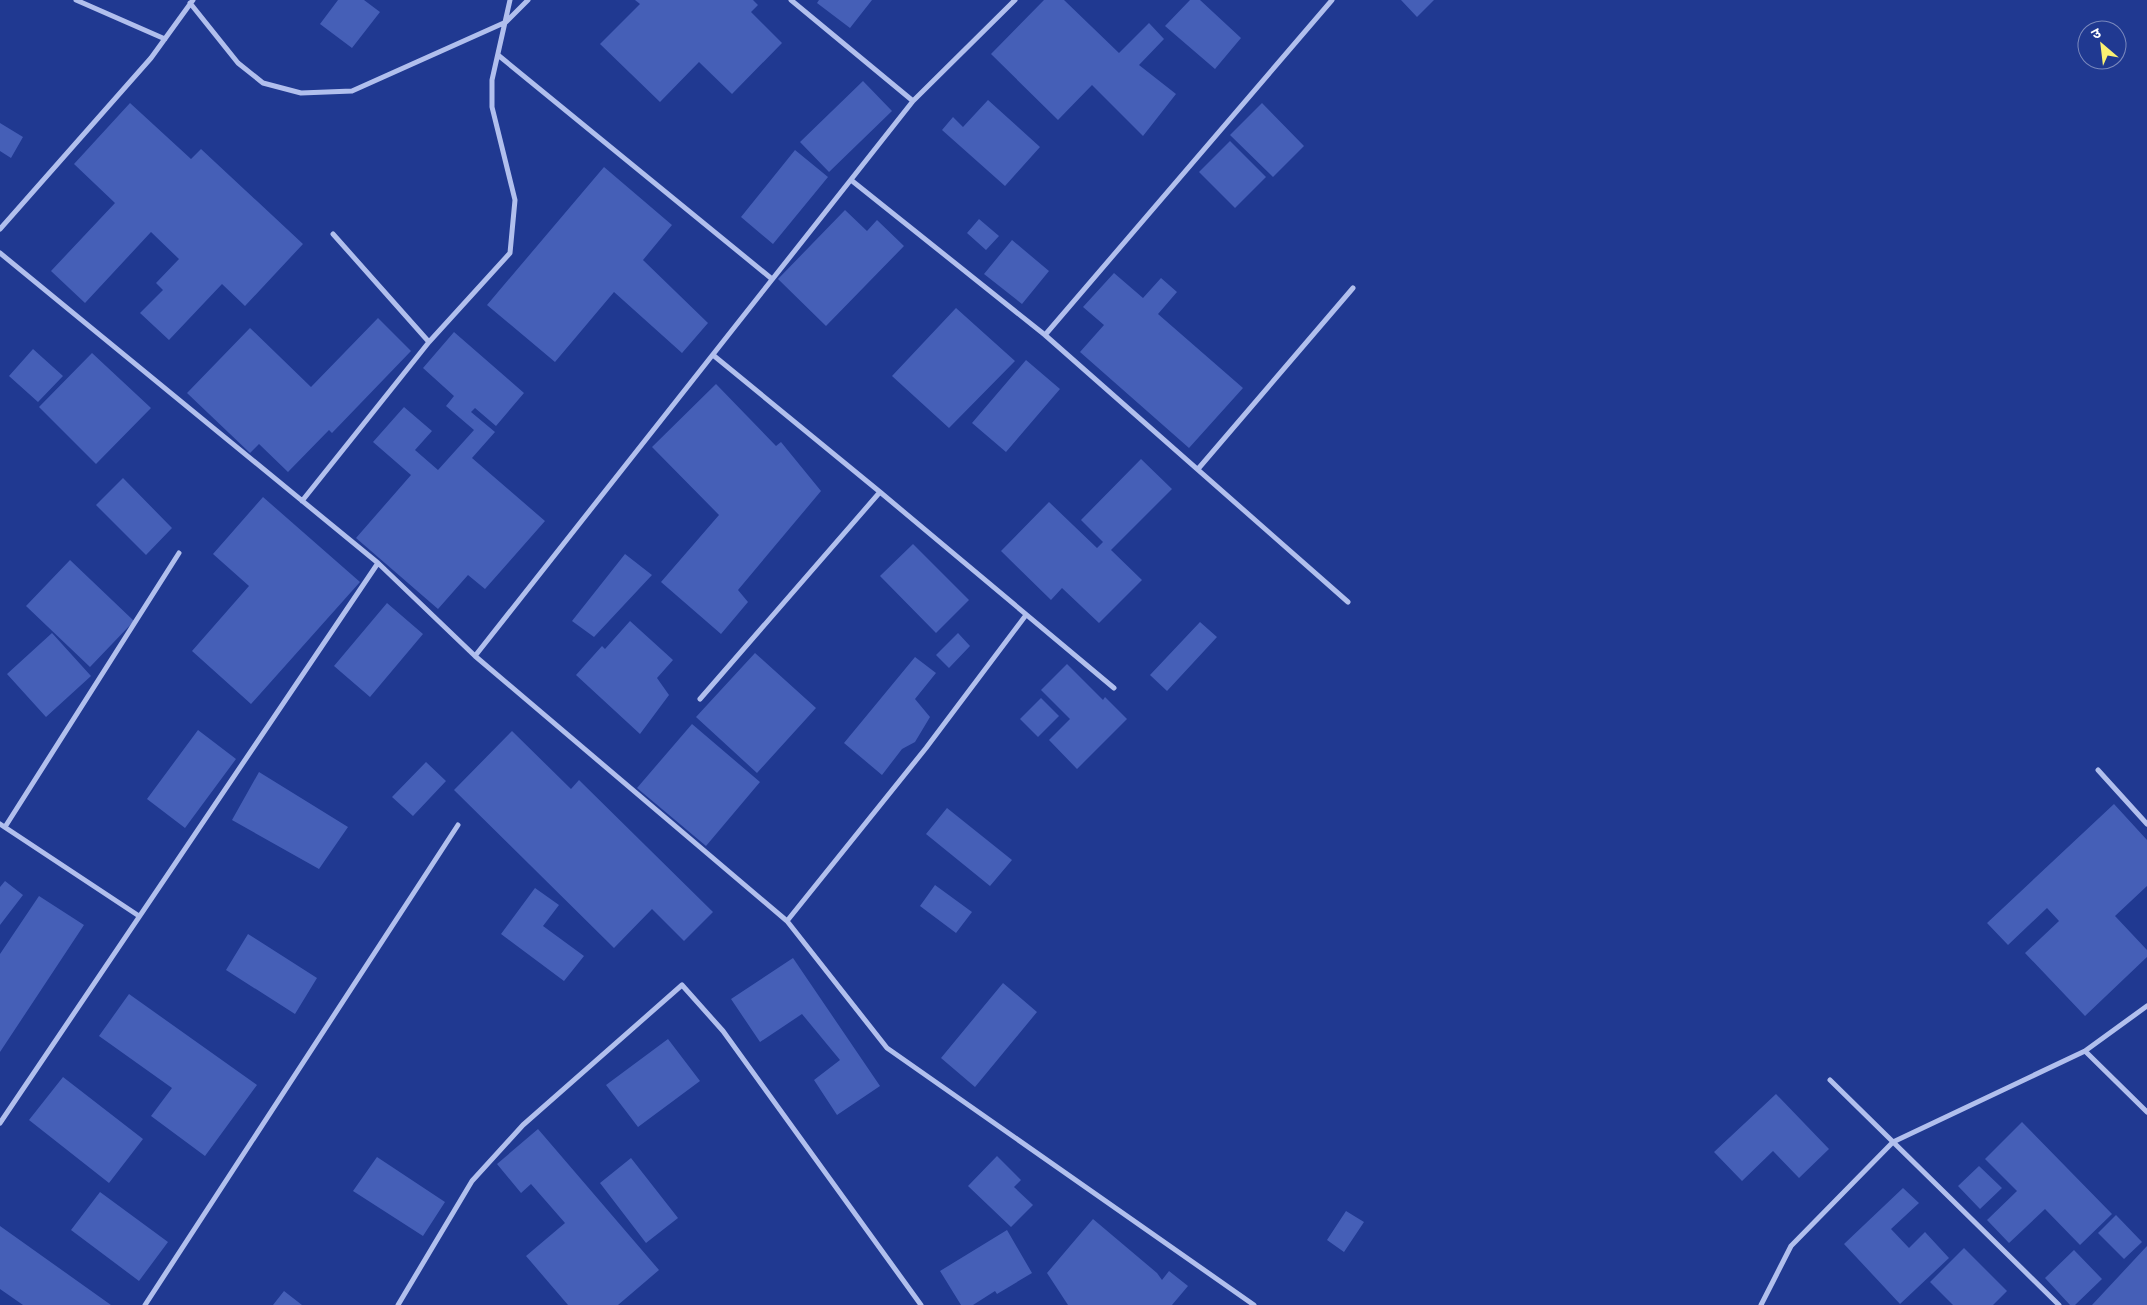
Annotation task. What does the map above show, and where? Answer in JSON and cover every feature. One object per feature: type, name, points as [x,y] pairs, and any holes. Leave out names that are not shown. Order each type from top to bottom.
[{"type":"street","points":[[76,0],[165,39]]},
{"type":"street","points":[[302,501],[429,342],[510,253],[515,200],[492,107],[492,80],[510,0]]},
{"type":"street","points":[[0,229],[151,58],[192,1],[238,63],[263,83],[301,92],[352,91],[506,22],[528,0]]},
{"type":"street","points":[[791,0],[913,101]]},
{"type":"street","points":[[475,656],[913,101],[1016,0]]},
{"type":"street","points":[[1046,335],[1332,0]]},
{"type":"street","points":[[498,55],[772,279]]},
{"type":"street","points":[[851,180],[1046,335],[1348,602]]},
{"type":"street","points":[[333,234],[429,342]]},
{"type":"street","points":[[0,253],[378,563],[475,656],[787,921],[886,1048],[1254,1305]]},
{"type":"street","points":[[1198,469],[1353,288]]},
{"type":"street","points":[[713,355],[1114,688]]},
{"type":"street","points":[[700,699],[880,492]]},
{"type":"street","points":[[139,916],[3,826],[179,553]]},
{"type":"street","points":[[0,1123],[378,563]]},
{"type":"street","points":[[787,921],[926,748],[1026,615]]},
{"type":"street","points":[[2098,770],[2147,824]]},
{"type":"street","points":[[145,1305],[458,825]]},
{"type":"street","points":[[398,1305],[472,1181],[523,1124],[682,985],[722,1031],[921,1305]]},
{"type":"street","points":[[1761,1305],[1791,1246],[1893,1142],[2085,1051],[2147,1006]]},
{"type":"street","points":[[2085,1051],[2147,1112]]},
{"type":"street","points":[[1830,1080],[2059,1305]]},
{"type":"street","points":[[0,1110],[7,1113]]},
{"type":"building","points":[[338,0],[364,0],[380,12],[352,48],[320,24]]},
{"type":"building","points":[[635,0],[753,0],[758,5],[751,12],[782,43],[732,94],[699,62],[660,102],[600,44],[640,4]]},
{"type":"building","points":[[819,0],[872,0],[850,28],[817,3]]},
{"type":"building","points":[[1044,0],[1064,0],[1119,53],[1149,23],[1164,39],[1139,65],[1176,94],[1143,136],[1092,85],[1058,120],[991,54]]},
{"type":"building","points":[[1190,0],[1200,0],[1241,38],[1215,69],[1165,26]]},
{"type":"building","points":[[1401,0],[1434,0],[1417,17]]},
{"type":"building","points":[[863,81],[892,111],[829,172],[800,142]]},
{"type":"building","points":[[988,100],[1040,147],[1005,186],[942,130],[953,117],[963,127]]},
{"type":"building","points":[[130,103],[191,159],[201,149],[303,244],[245,306],[222,284],[169,340],[140,313],[163,290],[156,283],[179,259],[151,232],[85,303],[51,271],[115,203],[74,164]]},
{"type":"building","points":[[1262,103],[1304,146],[1273,177],[1230,135]]},
{"type":"building","points":[[0,123],[23,137],[11,158],[0,151]]},
{"type":"building","points":[[1230,141],[1266,177],[1235,208],[1199,172]]},
{"type":"building","points":[[795,150],[828,177],[773,244],[741,217]]},
{"type":"building","points":[[604,167],[672,225],[643,260],[708,323],[682,353],[614,292],[555,362],[487,305]]},
{"type":"building","points":[[845,210],[867,231],[877,220],[904,246],[826,326],[778,279]]},
{"type":"building","points":[[979,219],[999,236],[986,250],[967,233]]},
{"type":"building","points":[[1012,240],[1049,271],[1022,304],[984,274]]},
{"type":"building","points":[[1114,273],[1143,298],[1161,278],[1177,292],[1158,314],[1243,388],[1189,448],[1080,352],[1104,325],[1083,307]]},
{"type":"building","points":[[956,308],[1015,361],[949,428],[892,376]]},
{"type":"building","points":[[378,318],[411,351],[332,433],[329,430],[288,472],[259,444],[250,453],[187,393],[250,328],[311,387]]},
{"type":"building","points":[[454,332],[524,393],[496,426],[475,408],[471,412],[495,432],[472,458],[545,521],[485,589],[468,575],[438,609],[356,538],[411,475],[373,442],[404,407],[432,431],[415,450],[438,470],[474,430],[446,406],[454,396],[423,368]]},
{"type":"building","points":[[33,349],[63,376],[38,402],[9,376]]},
{"type":"building","points":[[92,353],[151,408],[96,464],[39,407]]},
{"type":"building","points":[[1026,360],[1060,389],[1006,452],[972,423]]},
{"type":"building","points":[[716,384],[776,446],[781,442],[821,491],[738,590],[748,602],[721,634],[661,582],[719,515],[652,447]]},
{"type":"building","points":[[1141,459],[1172,489],[1111,550],[1142,580],[1099,623],[1062,588],[1051,600],[1001,551],[1049,502],[1097,548],[1103,542],[1081,520]]},
{"type":"building","points":[[123,478],[172,528],[146,555],[96,505]]},
{"type":"building","points":[[263,497],[360,582],[251,704],[192,651],[249,586],[213,554]]},
{"type":"building","points":[[913,544],[969,600],[936,633],[880,576]]},
{"type":"building","points":[[625,554],[652,575],[594,637],[572,621]]},
{"type":"building","points":[[70,560],[134,621],[90,667],[26,606]]},
{"type":"building","points":[[387,603],[423,634],[370,697],[334,666]]},
{"type":"building","points":[[630,621],[673,660],[657,678],[669,695],[640,734],[576,675],[602,646],[605,649]]},
{"type":"building","points":[[1200,622],[1217,637],[1167,691],[1150,675]]},
{"type":"building","points":[[52,633],[91,676],[46,717],[7,674]]},
{"type":"building","points":[[958,633],[970,646],[949,668],[936,655]]},
{"type":"building","points":[[755,653],[816,708],[757,773],[696,717]]},
{"type":"building","points":[[915,657],[936,673],[915,699],[930,717],[915,742],[902,749],[882,775],[844,743]]},
{"type":"building","points":[[1067,664],[1103,700],[1105,697],[1127,719],[1077,769],[1049,740],[1070,719],[1041,690]]},
{"type":"building","points":[[1041,698],[1059,716],[1038,737],[1020,719]]},
{"type":"building","points":[[692,724],[760,782],[706,846],[637,788]]},
{"type":"building","points":[[198,730],[236,759],[185,828],[147,799]]},
{"type":"building","points":[[512,731],[571,789],[579,780],[713,912],[684,941],[652,909],[614,948],[454,790]]},
{"type":"building","points":[[426,762],[446,781],[413,816],[392,797]]},
{"type":"building","points":[[259,772],[348,827],[319,869],[232,820]]},
{"type":"building","points":[[2114,804],[2147,840],[2147,886],[2115,916],[2147,950],[2147,957],[2085,1016],[2025,953],[2059,921],[2047,908],[2008,945],[1987,923]]},
{"type":"building","points":[[947,808],[1012,860],[990,886],[926,834]]},
{"type":"building","points":[[5,881],[23,895],[0,925],[0,887]]},
{"type":"building","points":[[935,885],[972,912],[956,933],[920,906]]},
{"type":"building","points":[[535,888],[559,905],[543,926],[584,956],[564,981],[501,934]]},
{"type":"building","points":[[39,896],[84,925],[0,1052],[0,954]]},
{"type":"building","points":[[248,934],[317,978],[295,1014],[226,970]]},
{"type":"building","points":[[793,958],[880,1086],[837,1115],[814,1080],[840,1060],[802,1014],[760,1042],[731,999]]},
{"type":"building","points":[[1003,983],[1037,1012],[975,1087],[941,1058]]},
{"type":"building","points":[[129,994],[257,1085],[205,1156],[151,1116],[172,1088],[99,1036]]},
{"type":"building","points":[[668,1039],[700,1081],[638,1127],[606,1085]]},
{"type":"building","points":[[63,1077],[143,1139],[109,1183],[29,1120]]},
{"type":"building","points":[[1776,1094],[1829,1149],[1799,1178],[1773,1151],[1742,1181],[1714,1152]]},
{"type":"building","points":[[2022,1122],[2112,1214],[2080,1245],[2045,1209],[2009,1243],[1987,1220],[2017,1191],[1985,1159]]},
{"type":"building","points":[[538,1129],[659,1270],[618,1305],[568,1305],[526,1256],[565,1223],[531,1184],[521,1193],[497,1164]]},
{"type":"building","points":[[997,1156],[1021,1180],[1014,1187],[1033,1205],[1011,1227],[968,1186]]},
{"type":"building","points":[[377,1157],[445,1202],[423,1236],[353,1191]]},
{"type":"building","points":[[631,1158],[678,1218],[646,1243],[600,1183]]},
{"type":"building","points":[[1979,1166],[2002,1188],[1980,1209],[1958,1186]]},
{"type":"building","points":[[1903,1188],[1919,1203],[1891,1229],[1909,1248],[1925,1232],[1949,1258],[1900,1304],[1844,1244]]},
{"type":"building","points":[[100,1192],[168,1242],[139,1281],[71,1230]]},
{"type":"building","points":[[1346,1211],[1364,1222],[1344,1252],[1327,1240]]},
{"type":"building","points":[[2116,1215],[2142,1242],[2124,1259],[2098,1233]]},
{"type":"building","points":[[1093,1219],[1157,1273],[1162,1280],[1169,1271],[1188,1286],[1172,1305],[1068,1305],[1047,1273]]},
{"type":"building","points":[[0,1226],[111,1305],[23,1305],[0,1289]]},
{"type":"building","points":[[1007,1230],[1032,1273],[997,1294],[995,1291],[973,1305],[961,1305],[940,1271]]},
{"type":"building","points":[[2147,1246],[2147,1305],[2092,1305]]},
{"type":"building","points":[[1964,1248],[2007,1291],[1993,1305],[1953,1305],[1930,1282]]},
{"type":"building","points":[[2074,1250],[2102,1279],[2075,1305],[2070,1305],[2045,1278]]},
{"type":"building","points":[[284,1291],[302,1305],[273,1305]]}]
